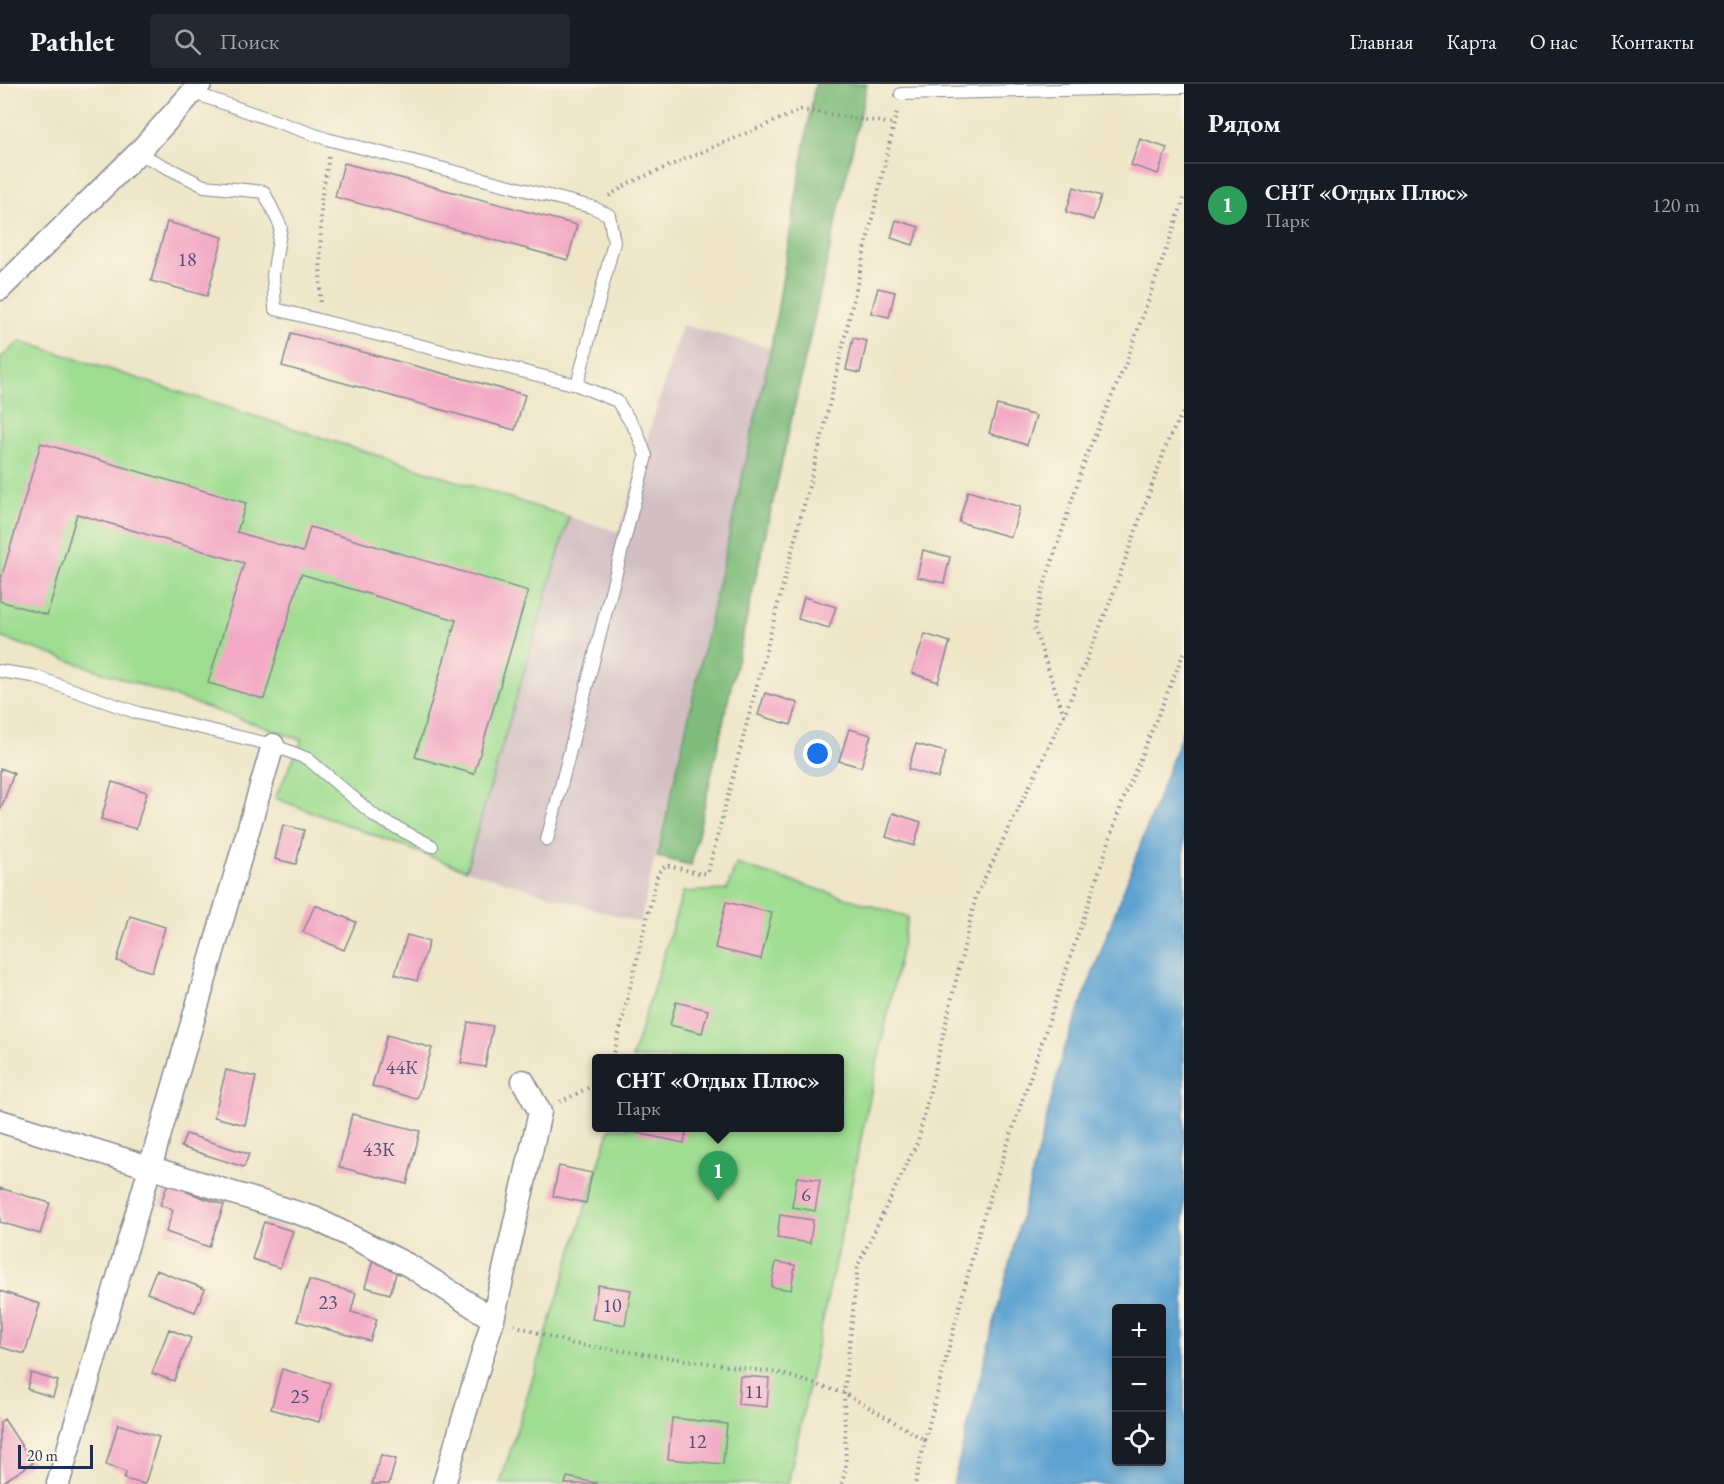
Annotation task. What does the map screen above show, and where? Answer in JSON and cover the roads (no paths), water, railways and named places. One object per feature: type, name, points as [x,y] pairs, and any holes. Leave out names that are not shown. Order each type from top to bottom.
[{"type":"street","points":[[0,289],[138,153],[197,88]]},
{"type":"street","points":[[58,1484],[273,745]]},
{"type":"street","points":[[444,1484],[493,1319],[540,1112],[523,1081]]},
{"type":"street","points":[[0,1121],[314,1218],[410,1266],[493,1319]]},
{"type":"lane","points":[[901,94],[1184,87]]},
{"type":"lane","points":[[197,88],[332,140],[592,207],[609,215],[614,242],[577,385]]},
{"type":"lane","points":[[138,153],[204,186],[264,192],[281,227],[273,275],[275,309],[577,385],[617,401],[637,432],[646,456],[547,840]]},
{"type":"lane","points":[[0,671],[33,676],[138,713],[273,745],[308,759],[376,817],[432,846]]},
{"type":"water","points":[[1184,728],[1184,1484],[953,1484],[1064,1050]]},
{"type":"place","name":"СНТ «Отдых Плюс»","points":[[718,1201]]}]
